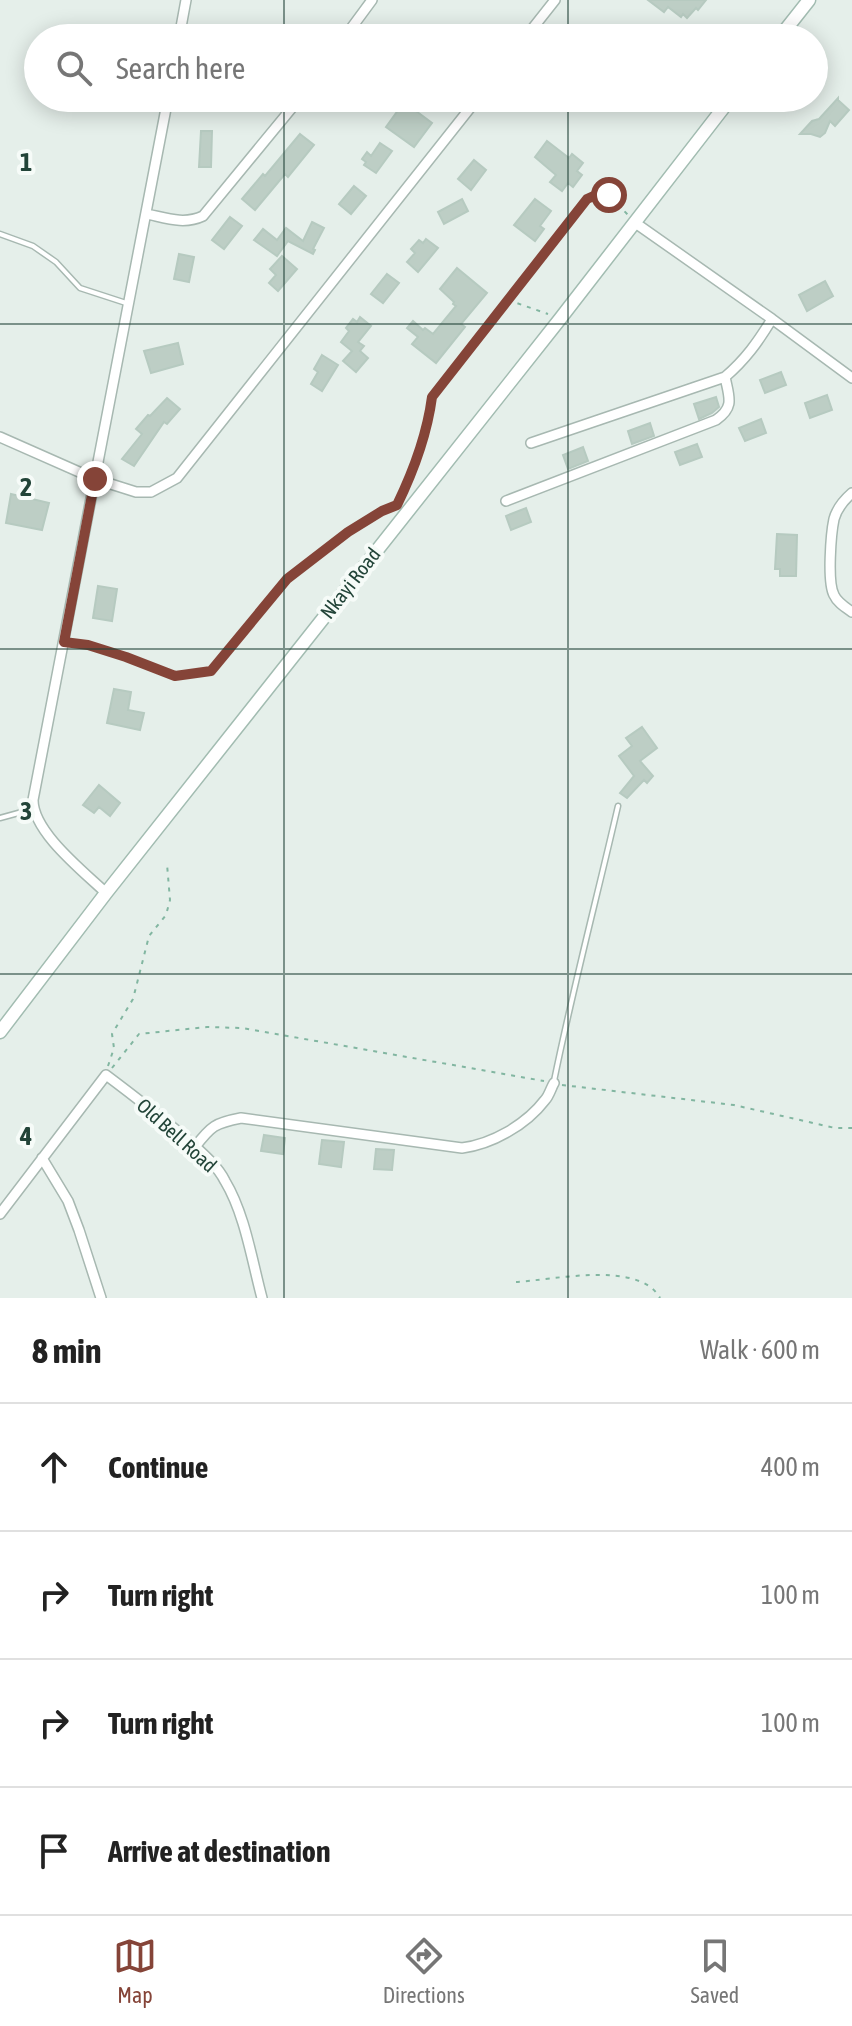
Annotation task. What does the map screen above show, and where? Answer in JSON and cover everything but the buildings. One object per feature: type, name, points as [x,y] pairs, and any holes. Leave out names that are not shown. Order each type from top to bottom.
[{"type":"main road","points":[[790,24],[809,0]]},
{"type":"main road","name":"Nkayi Road","points":[[0,1032],[720,112]]},
{"type":"street","points":[[182,24],[186,0]]},
{"type":"street","points":[[354,24],[372,0]]},
{"type":"street","points":[[536,24],[555,0]]},
{"type":"street","points":[[106,893],[52,841],[37,819],[33,800],[165,112]]},
{"type":"street","points":[[147,214],[182,221],[203,216],[288,112]]},
{"type":"street","points":[[0,437],[95,479],[136,492],[151,492],[171,483],[467,112]]},
{"type":"street","points":[[634,222],[852,378]]},
{"type":"street","points":[[531,443],[725,377],[754,349],[772,319]]},
{"type":"street","points":[[506,501],[716,420],[730,402],[725,377]]},
{"type":"street","points":[[852,493],[840,506],[834,519],[830,569],[834,596],[852,612]]},
{"type":"street","points":[[0,1214],[106,1075]]},
{"type":"street","name":"Old Bell Road","points":[[106,1075],[195,1147],[225,1180],[237,1207],[262,1298]]},
{"type":"street","points":[[195,1147],[209,1129],[224,1121],[241,1118],[462,1148],[479,1146],[516,1127],[546,1100],[554,1083]]},
{"type":"street","points":[[42,1158],[68,1201],[101,1298]]},
{"type":"lane","points":[[0,234],[33,246],[56,262],[80,288],[128,304]]},
{"type":"lane","points":[[554,1083],[571,996],[618,806]]},
{"type":"lane","points":[[0,818],[33,809]]},
{"type":"path","points":[[64,642],[88,645],[175,676],[211,671],[287,579],[348,532],[397,505],[428,426],[432,397],[587,199],[598,194],[609,195],[634,222]]},
{"type":"path","points":[[507,299],[560,319]]},
{"type":"path","points":[[106,1075],[114,1048],[112,1034],[133,999],[149,936],[166,915],[170,900],[167,864]]},
{"type":"path","points":[[106,1075],[139,1034],[207,1027],[242,1028],[570,1087],[734,1105],[835,1128],[852,1128]]},
{"type":"path","points":[[516,1282],[610,1274],[642,1281],[655,1289],[660,1298]]},
{"type":"route","points":[[95,479],[64,642],[88,645],[175,676],[211,671],[287,579],[348,532],[397,505],[428,426],[432,397],[587,199],[598,194],[609,195]]}]
